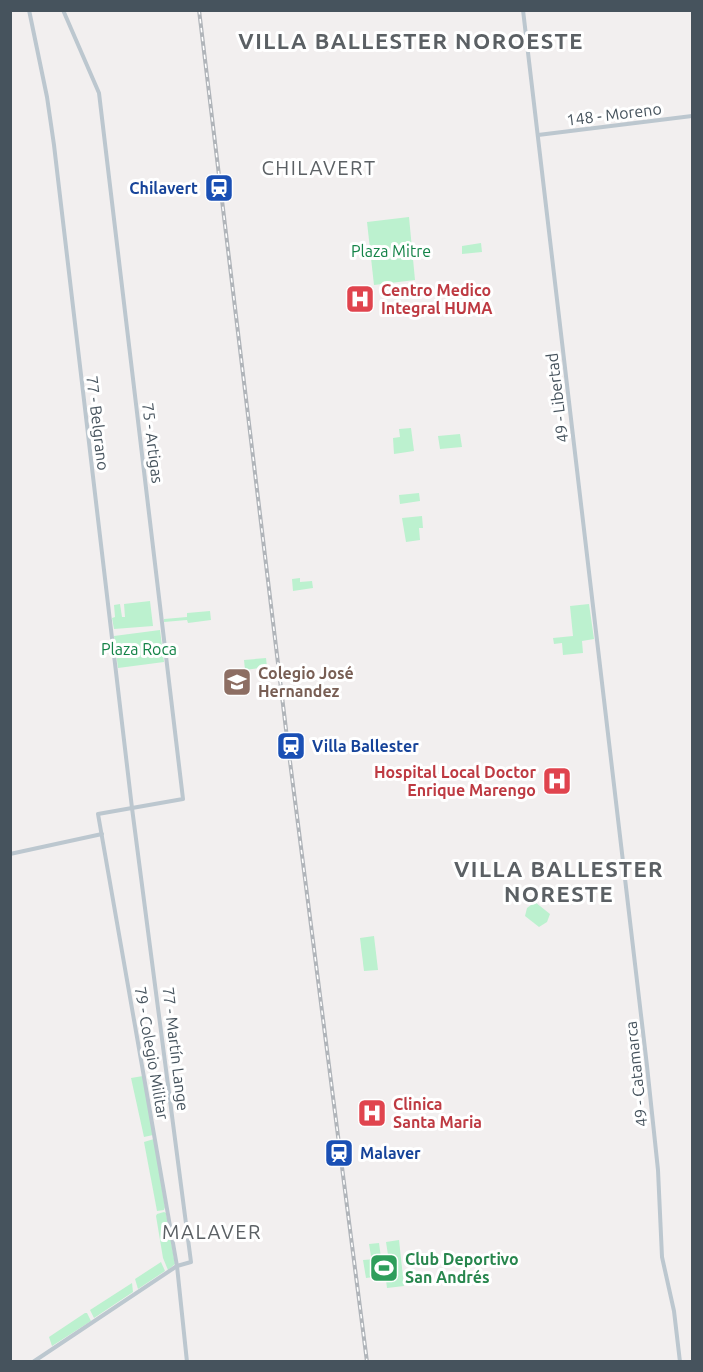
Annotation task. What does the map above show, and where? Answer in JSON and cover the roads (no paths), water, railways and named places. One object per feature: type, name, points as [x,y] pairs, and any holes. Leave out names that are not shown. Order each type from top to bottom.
[{"type":"street","name":"77 - Belgrano","points":[[29,10],[48,102],[136,839]]},
{"type":"street","name":"75 - Artigas","points":[[63,10],[99,91],[183,799],[132,808]]},
{"type":"street","name":"49 - Libertad","points":[[523,10],[614,783]]},
{"type":"street","name":"148 - Moreno","points":[[538,135],[693,116]]},
{"type":"street","name":"49 - Catamarca","points":[[614,783],[653,1118],[662,1257],[674,1311],[680,1362]]},
{"type":"street","name":"79 - Colegio Militar","points":[[132,808],[98,814],[177,1266],[187,1362]]},
{"type":"street","points":[[10,854],[102,834]]},
{"type":"street","name":"77 - Martín Lange","points":[[136,839],[191,1262],[177,1266]]},
{"type":"street","points":[[33,1362],[177,1266]]},
{"type":"railway","points":[[199,10],[288,746],[367,1362]]},
{"type":"place","name":"Chilavert","points":[[219,188]]},
{"type":"place","name":"Centro Medico Integral HUMA","points":[[360,299]]},
{"type":"place","name":"Colegio José Hernandez","points":[[237,682]]},
{"type":"place","name":"Villa Ballester","points":[[291,746]]},
{"type":"place","name":"Hospital Local Doctor Enrique Marengo","points":[[557,781]]},
{"type":"place","name":"Clinica Santa Maria","points":[[372,1113]]},
{"type":"place","name":"Malaver","points":[[339,1153]]},
{"type":"place","name":"Club Deportivo San Andrés","points":[[384,1268]]},
{"type":"district","name":"VILLA BALLESTER NOROESTE","points":[[411,41]]},
{"type":"district","name":"CHILAVERT","points":[[319,168]]},
{"type":"district","name":"VILLA BALLESTER NORESTE","points":[[559,882]]},
{"type":"district","name":"MALAVER","points":[[212,1232]]},
{"type":"park label","name":"Plaza Mitre","points":[[391,251]]},
{"type":"park label","name":"Plaza Roca","points":[[139,649]]}]
